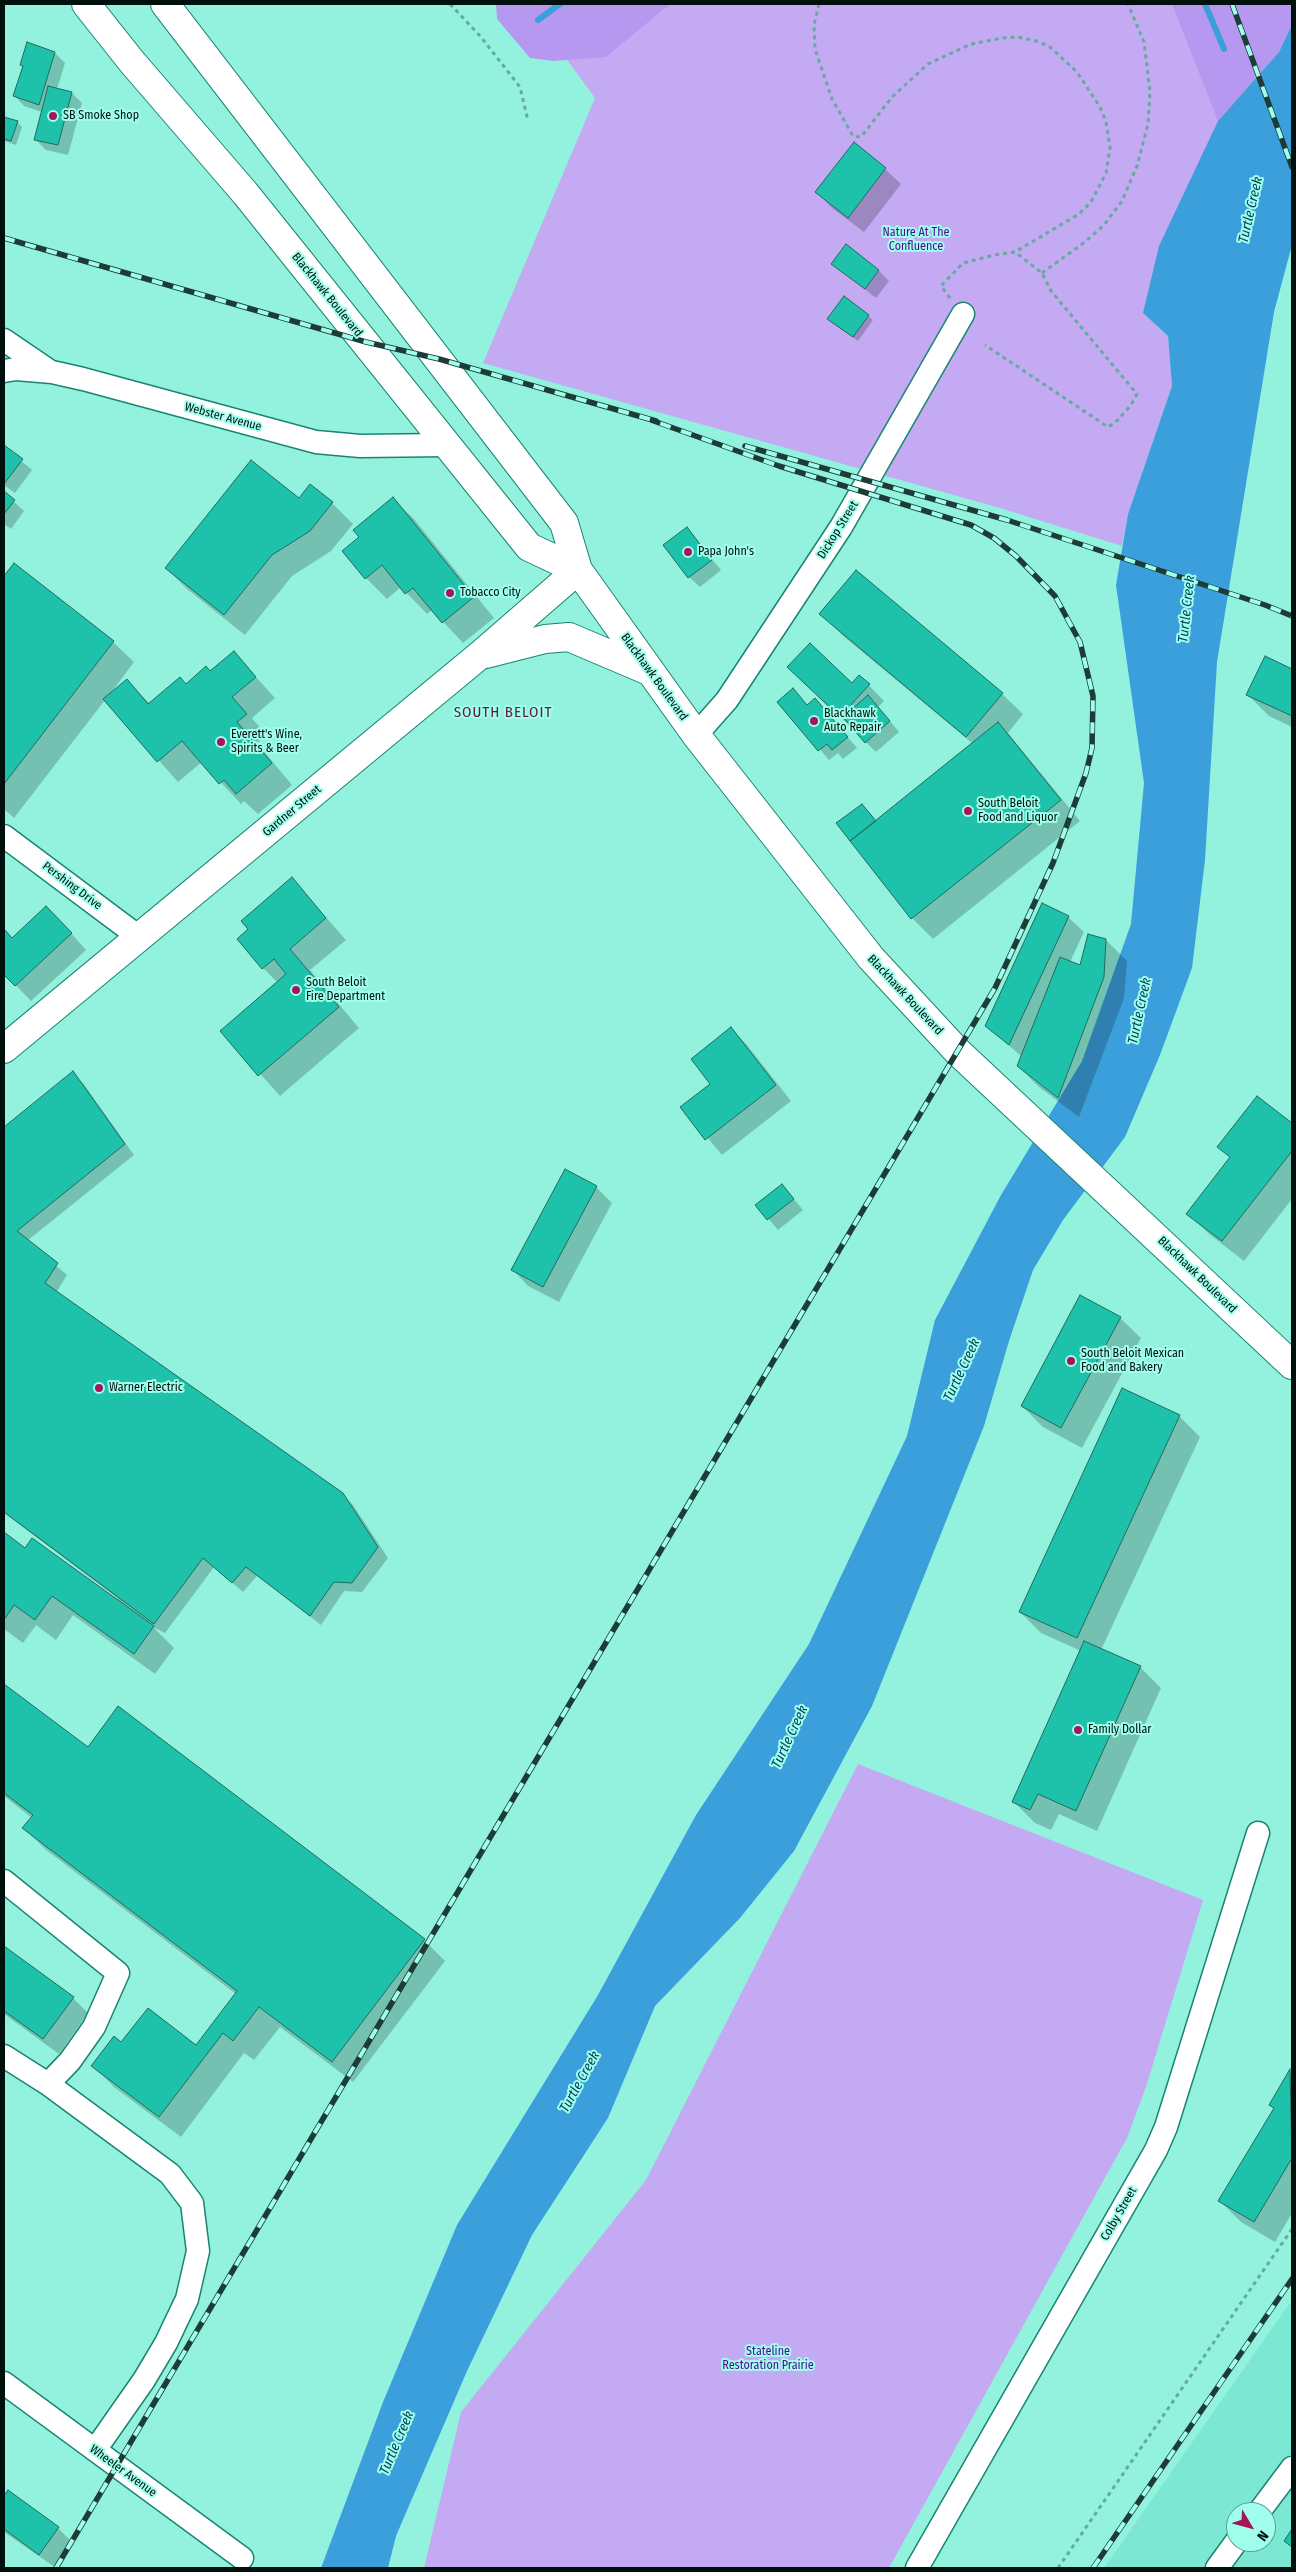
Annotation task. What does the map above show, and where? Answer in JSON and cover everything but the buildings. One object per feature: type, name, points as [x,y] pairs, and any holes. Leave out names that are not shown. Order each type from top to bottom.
[{"type":"main road","name":"Blackhawk Boulevard","points":[[86,4],[132,62],[257,208],[529,547],[578,570]]},
{"type":"main road","name":"Blackhawk Boulevard","points":[[165,4],[564,523],[578,570],[696,735],[871,958],[958,1052],[1142,1222],[1292,1365]]},
{"type":"main road","name":"Gardner Street","points":[[4,1049],[480,655],[578,570]]},
{"type":"main road","points":[[480,655],[545,639],[569,637],[650,671]]},
{"type":"street","name":"Dickop Street","points":[[696,735],[727,700],[841,527],[963,314]]},
{"type":"street","points":[[4,340],[52,372]]},
{"type":"street","name":"Webster Avenue","points":[[4,371],[16,369],[52,372],[316,442],[360,446],[446,445]]},
{"type":"street","name":"Pershing Drive","points":[[4,836],[139,936]]},
{"type":"street","name":"Colby Street","points":[[917,2568],[1156,2150],[1166,2127],[1258,1833]]},
{"type":"street","points":[[4,1881],[118,1973],[94,2027],[70,2061],[48,2084]]},
{"type":"street","points":[[4,2056],[48,2084],[170,2174],[192,2203],[198,2251],[186,2299],[166,2343],[149,2372],[94,2450]]},
{"type":"street","name":"Wheeler Avenue","points":[[4,2383],[242,2558]]},
{"type":"street","points":[[1266,2502],[1292,2468]]},
{"type":"street","points":[[1216,2568],[1228,2552]]},
{"type":"path","points":[[450,4],[481,36],[520,87],[528,121]]},
{"type":"path","points":[[819,4],[814,25],[815,49],[832,99],[853,136],[861,137],[892,97],[928,64],[971,44],[1003,38],[1018,37],[1036,41],[1050,47],[1077,72],[1096,99],[1106,122],[1110,148],[1106,174],[1091,202],[1079,214],[1015,252],[963,263],[940,286],[963,314]]},
{"type":"path","points":[[1042,273],[1085,242],[1104,225],[1122,201],[1137,166],[1148,124],[1150,92],[1144,42],[1128,4]]},
{"type":"path","points":[[985,345],[1108,427],[1115,423],[1131,405],[1137,394],[1051,291],[1042,273],[1015,252]]},
{"type":"path","points":[[1058,2568],[1292,2228]]},
{"type":"shaded area","points":[[496,4],[670,4],[606,57],[553,61],[530,58],[497,19]]},
{"type":"shaded area","points":[[1172,4],[1292,4],[1292,25],[1279,52],[1218,121]]},
{"type":"shaded area","points":[[1292,2300],[1292,2568],[1104,2568]]},
{"type":"green space","name":"Nature At The Confluence","points":[[560,4],[1292,4],[1292,25],[1279,52],[1218,121],[1143,313],[1168,336],[1172,386],[1128,514],[1122,546],[1000,508],[483,363],[595,98],[538,20]]},
{"type":"green space","name":"Stateline Restoration Prairie","points":[[858,1764],[1203,1900],[1146,2087],[1127,2138],[889,2568],[424,2568],[461,2412],[646,2180]]},
{"type":"water","name":"Turtle Creek","points":[[1292,25],[1292,245],[1274,312],[1217,662],[1205,860],[1192,968],[1160,1055],[1125,1137],[1063,1220],[1033,1270],[1009,1341],[984,1426],[872,1706],[794,1851],[740,1918],[655,2006],[608,2118],[532,2235],[467,2371],[396,2536],[388,2568],[321,2568],[383,2402],[457,2225],[598,1995],[696,1815],[809,1644],[907,1436],[935,1320],[1001,1195],[1082,1061],[1131,924],[1144,783],[1116,585],[1128,514],[1172,386],[1168,336],[1143,313],[1159,246],[1218,121],[1279,52]]},
{"type":"waterway","points":[[538,20],[560,4]]},
{"type":"waterway","points":[[1205,4],[1224,49]]},
{"type":"railway","points":[[1232,4],[1292,167]]},
{"type":"railway","points":[[4,238],[366,342],[439,359],[656,421]]},
{"type":"railway","points":[[56,2568],[995,988],[1053,863],[1086,773],[1092,748],[1093,696],[1080,642],[1055,596],[1016,556],[994,538],[971,525],[779,466],[651,420]]},
{"type":"railway","points":[[745,446],[1007,520],[1265,605],[1292,616]]},
{"type":"railway","points":[[1093,2568],[1292,2279]]},
{"type":"place","name":"SB Smoke Shop","points":[[53,116]]},
{"type":"place","name":"Papa John's","points":[[688,552]]},
{"type":"place","name":"Tobacco City","points":[[450,593]]},
{"type":"place","name":"Blackhawk Auto Repair","points":[[814,721]]},
{"type":"place","name":"Everett's Wine, Spirits & Beer","points":[[221,742]]},
{"type":"place","name":"South Beloit Food and Liquor","points":[[968,811]]},
{"type":"place","name":"South Beloit Fire Department","points":[[296,990]]},
{"type":"place","name":"South Beloit Mexican Food and Bakery","points":[[1071,1361]]},
{"type":"place","name":"Warner Electric","points":[[99,1388]]},
{"type":"place","name":"Family Dollar","points":[[1078,1730]]},
{"type":"district","name":"SOUTH BELOIT","points":[[503,713]]}]
